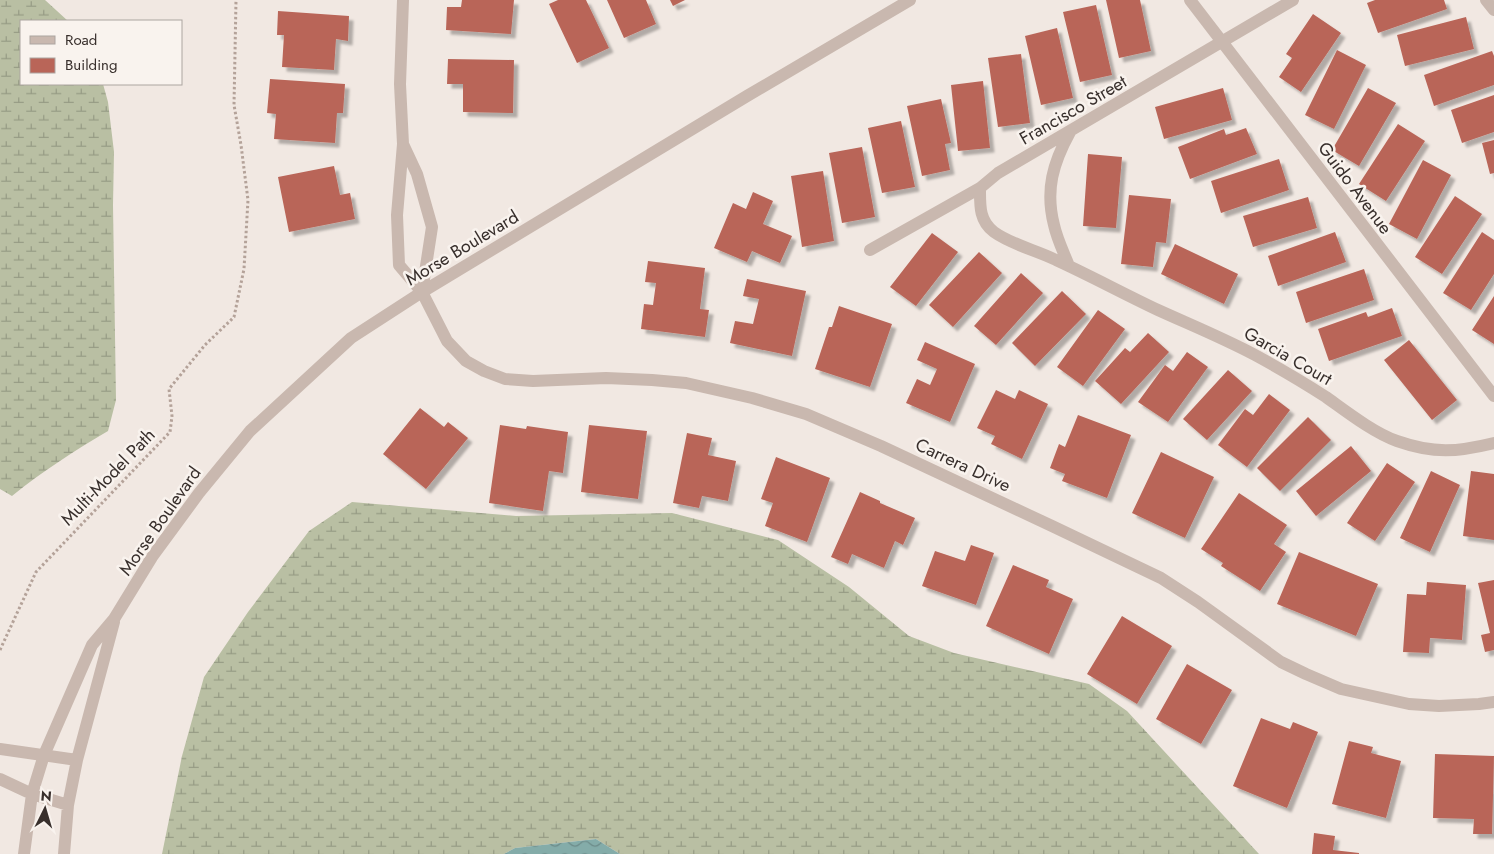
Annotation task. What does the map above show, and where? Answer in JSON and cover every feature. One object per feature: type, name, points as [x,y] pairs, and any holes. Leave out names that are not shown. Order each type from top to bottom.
[{"type":"street","name":"Carrera Drive","points":[[403,0],[400,84],[402,144],[397,215],[399,265],[422,292],[447,341],[466,361],[484,371],[505,379],[606,378],[686,383],[752,398],[806,414],[899,455],[1161,578],[1198,602],[1281,662],[1306,674],[1341,688],[1409,704],[1439,706],[1494,702]]},
{"type":"street","name":"Morse Boulevard","points":[[24,854],[32,794],[44,755],[92,645],[114,620],[152,557],[199,493],[250,431],[352,338],[422,292],[910,0]]},
{"type":"street","name":"Guido Avenue","points":[[1190,0],[1494,396]]},
{"type":"street","name":"Francisco Street","points":[[870,250],[980,188],[998,173],[1293,0]]},
{"type":"street","points":[[1486,0],[1494,10]]},
{"type":"street","points":[[1069,266],[1054,226],[1050,198],[1058,154],[1070,132]]},
{"type":"street","points":[[402,144],[418,174],[432,226],[422,292]]},
{"type":"street","name":"Garcia Court","points":[[980,188],[981,214],[985,223],[994,232],[1254,355],[1307,384],[1356,418],[1392,439],[1420,448],[1448,451],[1494,443]]},
{"type":"street","name":"Morse Boulevard","points":[[64,854],[68,805],[114,620]]},
{"type":"street","points":[[0,749],[78,760]]},
{"type":"street","points":[[0,779],[32,794],[68,805]]},
{"type":"path","name":"Multi-Model Path","points":[[0,650],[36,572],[170,432],[172,416],[169,388],[205,346],[234,317],[244,270],[248,200],[234,106],[236,0]]},
{"type":"green space","points":[[0,0],[45,0],[67,20],[20,20],[20,85],[103,85],[108,102],[114,152],[116,400],[108,431],[35,478],[12,496],[0,489]]},
{"type":"green space","points":[[352,502],[516,516],[672,513],[778,540],[849,587],[909,636],[954,653],[1089,684],[1127,711],[1259,854],[620,854],[596,839],[515,848],[504,854],[162,854],[182,756],[204,677],[248,612],[309,531]]},
{"type":"water","points":[[596,839],[620,854],[504,854],[515,848]]},
{"type":"building","points":[[462,0],[514,0],[511,34],[446,30],[447,7],[461,7]]},
{"type":"building","points":[[558,0],[586,0],[609,48],[577,63],[549,4]]},
{"type":"building","points":[[607,0],[646,0],[656,24],[624,38]]},
{"type":"building","points":[[670,0],[685,0],[673,6]]},
{"type":"building","points":[[1106,0],[1140,0],[1151,51],[1119,58]]},
{"type":"building","points":[[1375,0],[1444,0],[1447,9],[1378,33],[1367,3]]},
{"type":"building","points":[[1096,5],[1112,75],[1080,82],[1063,12]]},
{"type":"building","points":[[278,11],[349,16],[348,41],[336,39],[334,70],[282,67],[284,35],[277,35]]},
{"type":"building","points":[[1313,14],[1341,33],[1301,92],[1279,77],[1292,58],[1286,54]]},
{"type":"building","points":[[1466,17],[1474,49],[1405,66],[1397,35]]},
{"type":"building","points":[[1057,28],[1073,98],[1041,105],[1025,36]]},
{"type":"building","points":[[1337,50],[1366,65],[1334,129],[1305,115]]},
{"type":"building","points":[[1492,51],[1494,56],[1494,85],[1434,106],[1424,75]]},
{"type":"building","points":[[1021,54],[1030,123],[998,127],[988,58]]},
{"type":"building","points":[[448,59],[514,60],[513,113],[463,112],[463,84],[447,84]]},
{"type":"building","points":[[270,79],[345,84],[343,113],[337,113],[335,143],[274,139],[276,114],[267,113]]},
{"type":"building","points":[[983,81],[990,148],[958,151],[951,85]]},
{"type":"building","points":[[1223,88],[1232,120],[1164,139],[1155,107]]},
{"type":"building","points":[[1368,88],[1396,103],[1359,166],[1332,150]]},
{"type":"building","points":[[1494,95],[1494,132],[1462,143],[1451,110]]},
{"type":"building","points":[[941,99],[951,143],[945,144],[950,170],[922,176],[907,106]]},
{"type":"building","points":[[901,121],[915,187],[882,193],[868,128]]},
{"type":"building","points":[[1398,124],[1425,141],[1386,201],[1359,184]]},
{"type":"building","points":[[1246,128],[1257,154],[1190,179],[1178,147],[1224,129],[1226,135]]},
{"type":"building","points":[[1494,140],[1494,173],[1490,174],[1482,143]]},
{"type":"building","points":[[862,147],[875,217],[842,223],[829,153]]},
{"type":"building","points":[[1088,154],[1122,157],[1116,228],[1083,226]]},
{"type":"building","points":[[1279,159],[1289,190],[1221,213],[1211,181]]},
{"type":"building","points":[[1423,160],[1451,175],[1417,239],[1389,224]]},
{"type":"building","points":[[334,166],[340,195],[350,193],[355,219],[289,232],[278,177]]},
{"type":"building","points":[[823,171],[834,241],[802,247],[791,176]]},
{"type":"building","points":[[753,192],[773,201],[763,224],[792,236],[780,263],[752,251],[747,262],[714,248],[733,203],[746,209]]},
{"type":"building","points":[[1129,195],[1171,199],[1166,243],[1156,242],[1153,267],[1121,264]]},
{"type":"building","points":[[1455,196],[1482,214],[1442,274],[1415,257]]},
{"type":"building","points":[[1308,197],[1317,228],[1253,247],[1243,216]]},
{"type":"building","points":[[1335,232],[1346,262],[1278,286],[1268,256]]},
{"type":"building","points":[[1482,232],[1494,240],[1494,274],[1471,310],[1443,293]]},
{"type":"building","points":[[932,233],[958,252],[916,306],[890,287]]},
{"type":"building","points":[[1175,244],[1238,274],[1224,304],[1161,274]]},
{"type":"building","points":[[979,252],[1002,273],[953,327],[929,305]]},
{"type":"building","points":[[648,261],[705,268],[700,309],[709,310],[705,337],[641,329],[644,304],[653,305],[656,283],[645,282]]},
{"type":"building","points":[[1364,269],[1374,300],[1306,323],[1296,292]]},
{"type":"building","points":[[1021,273],[1043,293],[996,345],[974,326]]},
{"type":"building","points":[[747,279],[806,291],[792,356],[730,343],[735,321],[753,324],[759,299],[743,296]]},
{"type":"building","points":[[1062,291],[1086,314],[1035,366],[1012,343]]},
{"type":"building","points":[[1494,296],[1494,344],[1472,330]]},
{"type":"building","points":[[839,306],[892,324],[870,387],[815,369],[829,327],[832,327]]},
{"type":"building","points":[[1392,308],[1402,336],[1329,361],[1318,329],[1366,312],[1368,317]]},
{"type":"building","points":[[1098,310],[1125,329],[1083,386],[1057,367]]},
{"type":"building","points":[[1148,333],[1169,352],[1121,404],[1095,381],[1125,348],[1130,352]]},
{"type":"building","points":[[1409,340],[1457,400],[1432,420],[1384,360]]},
{"type":"building","points":[[925,342],[975,364],[950,422],[906,403],[917,379],[930,385],[937,369],[917,360]]},
{"type":"building","points":[[1187,352],[1208,367],[1168,422],[1138,402],[1165,365],[1173,371]]},
{"type":"building","points":[[1228,370],[1252,391],[1207,440],[1183,419]]},
{"type":"building","points":[[996,390],[1015,399],[1019,390],[1048,404],[1022,459],[991,444],[995,436],[977,428]]},
{"type":"building","points":[[1269,394],[1290,410],[1247,467],[1218,445],[1245,409],[1253,415]]},
{"type":"building","points":[[420,408],[444,427],[448,422],[468,438],[426,489],[383,454]]},
{"type":"building","points":[[1078,415],[1131,435],[1107,498],[1062,481],[1065,474],[1050,468],[1059,444],[1065,447]]},
{"type":"building","points":[[1308,417],[1331,440],[1280,491],[1257,468]]},
{"type":"building","points":[[500,425],[526,429],[527,426],[568,432],[563,473],[549,471],[543,511],[489,503]]},
{"type":"building","points":[[589,425],[647,431],[638,499],[581,492]]},
{"type":"building","points":[[687,433],[712,438],[708,455],[736,461],[728,501],[702,496],[699,508],[673,503]]},
{"type":"building","points":[[1351,446],[1371,471],[1316,516],[1296,491]]},
{"type":"building","points":[[1161,452],[1214,477],[1185,538],[1132,513]]},
{"type":"building","points":[[776,457],[830,478],[807,542],[765,526],[773,503],[761,499]]},
{"type":"building","points":[[1387,463],[1415,482],[1375,541],[1347,523]]},
{"type":"building","points":[[1431,471],[1460,485],[1430,552],[1400,538]]},
{"type":"building","points":[[1471,471],[1494,474],[1494,540],[1463,536]]},
{"type":"building","points":[[860,492],[915,518],[903,545],[895,541],[884,568],[852,554],[848,564],[831,557]]},
{"type":"building","points":[[1239,493],[1287,525],[1274,544],[1286,552],[1260,591],[1221,566],[1223,563],[1201,549]]},
{"type":"building","points":[[971,545],[994,553],[976,605],[922,586],[935,551],[965,561]]},
{"type":"building","points":[[1299,552],[1378,584],[1356,636],[1277,604]]},
{"type":"building","points":[[1013,565],[1049,580],[1046,587],[1073,599],[1049,654],[986,626]]},
{"type":"building","points":[[1494,580],[1494,650],[1485,652],[1481,635],[1490,633],[1478,583]]},
{"type":"building","points":[[1427,582],[1466,585],[1462,640],[1430,638],[1429,653],[1403,652],[1407,594],[1426,595]]},
{"type":"building","points":[[1122,616],[1172,646],[1137,704],[1087,674]]},
{"type":"building","points":[[1187,664],[1232,690],[1201,744],[1156,719]]},
{"type":"building","points":[[1261,718],[1290,729],[1293,722],[1318,732],[1287,808],[1233,786]]},
{"type":"building","points":[[1349,741],[1373,747],[1371,753],[1401,761],[1386,818],[1332,804]]},
{"type":"building","points":[[1435,754],[1494,756],[1492,834],[1473,834],[1474,819],[1433,818]]},
{"type":"building","points":[[1314,833],[1335,836],[1333,850],[1359,854],[1312,854]]}]
